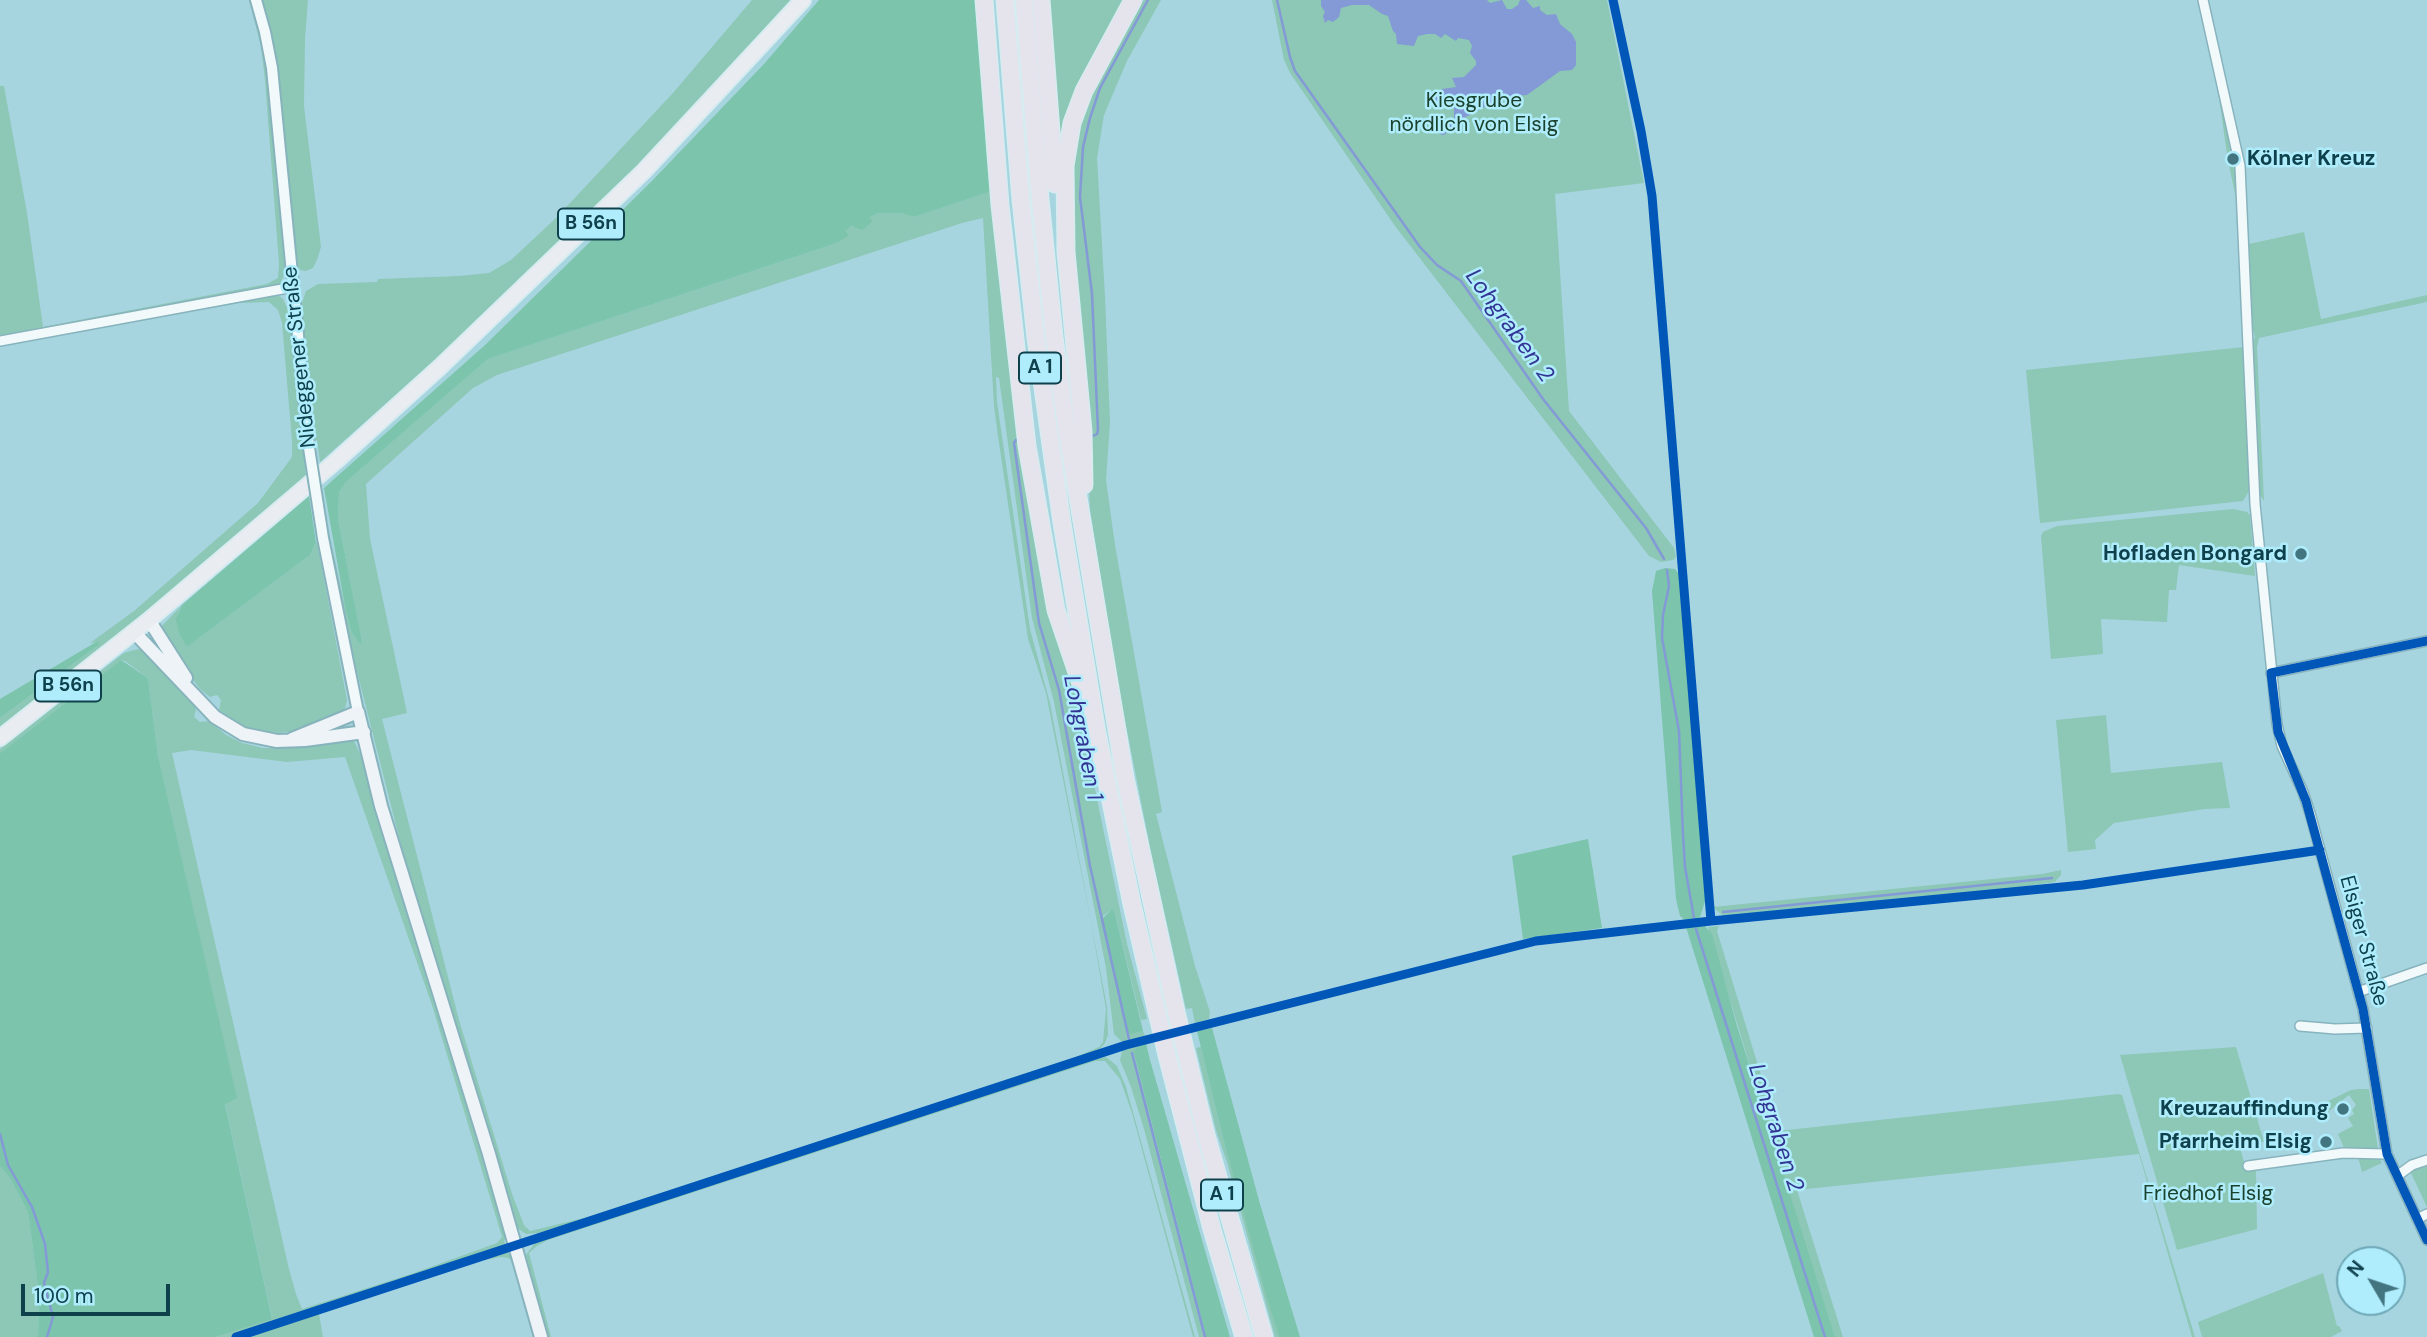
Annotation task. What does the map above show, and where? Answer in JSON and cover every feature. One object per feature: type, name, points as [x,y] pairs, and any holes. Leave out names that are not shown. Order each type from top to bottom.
[{"type":"highway","points":[[984,0],[1000,205],[1027,446],[1056,610],[1097,733]]},
{"type":"highway","name":"A 1","points":[[1005,0],[1021,200],[1042,389],[1097,733],[1167,1055],[1209,1217],[1244,1337]]},
{"type":"highway","name":"A 1","points":[[1024,0],[1054,337],[1067,432],[1125,778],[1176,1012],[1227,1212],[1264,1337]]},
{"type":"highway","points":[[1041,0],[1056,191],[1066,252]]},
{"type":"highway","points":[[1083,530],[1083,431],[1066,252],[1064,174],[1072,123],[1091,75],[1133,0]]},
{"type":"main road","name":"B 56n","points":[[0,738],[135,633],[335,462],[498,313],[680,135],[803,0]]},
{"type":"main road","points":[[149,620],[195,693]]},
{"type":"main road","points":[[135,633],[220,721],[243,734],[270,741],[305,740],[364,732]]},
{"type":"main road","points":[[292,739],[358,712],[381,806],[489,1154],[541,1337]]},
{"type":"street","name":"Nideggener Straße","points":[[256,0],[272,68],[309,448],[323,538],[358,712]]},
{"type":"street","name":"Elsiger Straße","points":[[2203,0],[2240,166],[2255,503],[2278,732],[2310,813],[2358,992],[2367,1028],[2387,1154],[2427,1240]]},
{"type":"street","points":[[0,341],[293,287]]},
{"type":"street","points":[[2271,673],[2427,641]]},
{"type":"street","points":[[2358,992],[2427,968]]},
{"type":"street","name":"Elsiger Straße","points":[[2300,1026],[2367,1028]]},
{"type":"street","points":[[2248,1166],[2336,1154],[2387,1154]]},
{"type":"street","points":[[2397,1175],[2420,1161],[2427,1160]]},
{"type":"street","points":[[2417,1219],[2427,1214]]},
{"type":"green space","points":[[249,0],[265,54],[285,271],[281,283],[273,287],[0,337],[0,86],[4,86],[27,213],[43,327],[267,284],[278,278],[265,80],[261,46]]},
{"type":"green space","points":[[260,0],[308,0],[304,106],[321,247],[313,268],[306,271],[300,270],[296,263],[275,64]]},
{"type":"green space","points":[[752,0],[790,0],[679,123],[609,195],[471,328],[320,462],[315,440],[300,309],[306,291],[318,284],[489,273],[511,260],[556,218],[673,93]]},
{"type":"green space","points":[[819,0],[978,0],[982,90],[992,191],[914,217],[901,213],[878,213],[869,218],[873,221],[862,230],[851,225],[846,231],[849,235],[837,243],[488,359],[347,481],[339,492],[338,519],[362,641],[360,644],[351,631],[345,606],[324,488],[484,346],[651,182],[764,64]]},
{"type":"green space","points":[[1047,0],[1127,0],[1061,156]]},
{"type":"green space","points":[[1144,0],[1161,0],[1127,61],[1104,115],[1097,158],[1110,422],[1106,480],[1162,812],[1156,814],[1195,966],[1210,1012],[1209,1019],[1195,1023],[1192,1008],[1186,1009],[1151,852],[1116,675],[1090,509],[1081,327],[1069,189],[1079,117],[1131,16]]},
{"type":"green space","name":"Kiesgrube nördlich von Elsig","points":[[1272,0],[1607,0],[1644,183],[1555,194],[1569,411],[1674,548],[1676,557],[1673,560],[1661,562],[1649,556],[1395,226],[1290,73],[1284,60]]},
{"type":"green space","points":[[2219,98],[2236,161],[2238,208],[2228,161]]},
{"type":"green space","points":[[992,191],[1074,688],[1127,944],[1147,1019],[1141,1020],[1114,910],[1103,916],[1131,1034],[1143,1031],[1145,1036],[1122,1042],[1114,1034],[1106,968],[1054,702],[1032,618],[999,378],[996,377],[997,402],[1030,629],[1050,703],[1107,1007],[1108,1035],[1105,1043],[1098,1051],[1074,1060],[579,1222],[526,1234],[516,1227],[439,977],[400,841],[350,644],[329,533],[351,631],[360,643],[362,641],[338,519],[339,492],[347,481],[488,359],[837,243],[849,234],[846,231],[851,224],[862,229],[872,221],[869,218],[878,213],[901,213],[914,217]],"holes":[[[983,218],[994,406],[1028,639],[1046,693],[1106,1009],[1103,1042],[1099,1047],[1076,1057],[588,1217],[530,1231],[524,1225],[512,1194],[459,1020],[382,719],[407,713],[370,539],[366,484],[473,388],[497,375]]]},
{"type":"green space","points":[[2304,232],[2321,319],[2427,295],[2427,302],[2259,338],[2257,347],[2264,501],[2259,493],[2253,343],[2255,337],[2252,326],[2249,244]]},
{"type":"green space","points":[[269,295],[283,299],[289,312],[306,476],[123,631],[0,727],[0,718],[97,646],[96,642],[90,643],[134,611],[258,503],[292,457],[292,441],[282,323],[278,310],[269,302],[239,303],[0,344]]},
{"type":"green space","points":[[2244,347],[2250,481],[2249,491],[2243,501],[2040,523],[2026,370]]},
{"type":"green space","points":[[309,496],[316,543],[310,555],[187,647],[179,633],[176,619],[182,605]]},
{"type":"green space","points":[[2233,509],[2250,515],[2255,576],[2179,565],[2176,590],[2169,590],[2167,622],[2101,619],[2103,654],[2051,659],[2041,536],[2043,532],[2057,526]]},
{"type":"green space","points":[[317,542],[347,700],[345,708],[342,713],[313,726],[291,732],[271,733],[245,727],[219,710],[221,700],[217,695],[210,697],[200,689],[176,656],[161,631],[162,626],[182,605],[178,613],[187,647],[310,555]]},
{"type":"green space","points":[[1675,569],[1680,575],[1706,898],[1700,917],[1691,921],[1680,916],[1676,899],[1652,591],[1656,571]]},
{"type":"green space","points":[[96,642],[100,643],[0,718],[0,699]]},
{"type":"green space","points":[[138,649],[144,651],[193,701],[196,710],[194,717],[200,722],[209,721],[226,735],[242,743],[263,748],[280,748],[351,739],[354,741],[444,1022],[508,1233],[504,1241],[509,1255],[515,1258],[537,1337],[533,1337],[513,1263],[509,1258],[501,1257],[473,1262],[319,1314],[323,1337],[215,1337],[272,1318],[225,1103],[236,1097],[158,756],[148,678],[121,660],[0,753],[0,749],[124,653]],"holes":[[[191,750],[287,762],[345,757],[432,1005],[502,1237],[497,1243],[414,1273],[302,1309],[289,1269],[172,753]]]},
{"type":"green space","points":[[121,660],[148,678],[158,756],[237,1098],[225,1104],[272,1319],[215,1337],[38,1337],[39,1294],[28,1212],[10,1178],[0,1166],[0,753]]},
{"type":"green space","points":[[2106,715],[2111,773],[2222,762],[2230,808],[2205,809],[2114,823],[2095,840],[2096,849],[2068,852],[2056,720]]},
{"type":"green space","points":[[1588,839],[1602,928],[1523,939],[1512,856]]},
{"type":"green space","points":[[2061,870],[2061,875],[2055,882],[2028,886],[1731,917],[1722,915],[1713,907],[2042,874]]},
{"type":"green space","points":[[1114,910],[1143,1031],[1131,1034],[1126,1031],[1101,920]]},
{"type":"green space","points":[[1705,926],[1712,934],[1737,1026],[1835,1337],[1814,1337],[1686,927]]},
{"type":"green space","points":[[1719,926],[1717,931],[1778,1131],[2122,1095],[2195,1337],[2192,1337],[2139,1154],[1797,1190],[1843,1337],[1835,1337],[1708,927]]},
{"type":"green space","points":[[1212,1028],[1300,1337],[1279,1337],[1265,1291],[1197,1031]]},
{"type":"green space","points":[[1146,1043],[1134,1053],[1206,1337],[1199,1337],[1144,1129],[1120,1060],[1122,1051]]},
{"type":"green space","points":[[1146,1043],[1230,1337],[1206,1337],[1134,1053],[1134,1050]]},
{"type":"green space","points":[[1201,1047],[1223,1138],[1279,1337],[1275,1337],[1216,1130],[1196,1048]]},
{"type":"green space","name":"Friedhof Elsig","points":[[2236,1047],[2264,1142],[2239,1144],[2249,1170],[2256,1171],[2257,1229],[2177,1250],[2120,1055]]},
{"type":"green space","points":[[1106,1057],[1117,1066],[1126,1087],[1195,1337],[1120,1079],[1105,1061],[1095,1061],[548,1240],[529,1253],[551,1337],[546,1337],[525,1256],[535,1243],[542,1239],[1089,1060]]},
{"type":"green space","points":[[2358,1089],[2369,1089],[2378,1149],[2344,1148],[2338,1134],[2353,1126],[2348,1118],[2354,1114],[2352,1110],[2356,1105],[2349,1095],[2329,1111],[2328,1117],[2322,1122],[2320,1107],[2324,1103]]},
{"type":"green space","points":[[2358,1157],[2379,1158],[2382,1163],[2362,1172]]},
{"type":"green space","points":[[2427,1163],[2427,1207],[2410,1171]]},
{"type":"green space","points":[[0,1166],[10,1178],[28,1212],[39,1294],[38,1337],[0,1337]]},
{"type":"green space","points":[[2323,1273],[2337,1326],[2342,1331],[2331,1337],[2202,1337],[2198,1322]]},
{"type":"water","points":[[1321,0],[1487,0],[1490,3],[1502,0],[1507,9],[1512,9],[1520,0],[1526,0],[1533,8],[1540,6],[1540,10],[1547,15],[1556,14],[1560,24],[1572,34],[1576,42],[1576,65],[1572,70],[1560,71],[1527,95],[1505,97],[1488,105],[1462,119],[1441,135],[1438,130],[1454,118],[1454,108],[1435,106],[1431,98],[1442,89],[1456,87],[1452,78],[1464,77],[1476,65],[1470,53],[1472,46],[1469,40],[1458,38],[1456,41],[1445,34],[1441,38],[1435,34],[1427,34],[1418,36],[1414,46],[1397,44],[1396,34],[1388,16],[1369,5],[1341,8],[1339,17],[1333,22],[1328,20],[1325,23]]},
{"type":"waterway","name":"Lohgraben 1","points":[[1093,436],[1098,430],[1092,294],[1080,197],[1083,147],[1100,88],[1148,0]]},
{"type":"waterway","name":"Lohgraben 2","points":[[1277,0],[1295,71],[1420,247],[1437,265],[1461,281],[1543,399],[1646,528],[1664,559]]},
{"type":"waterway","name":"Lohgraben 1","points":[[1016,440],[1014,443],[1039,623],[1059,690],[1090,866],[1129,1039]]},
{"type":"waterway","name":"Lohgraben 2","points":[[1667,570],[1669,586],[1662,638],[1679,731],[1685,867],[1694,918]]},
{"type":"waterway","points":[[1723,912],[2052,878]]},
{"type":"waterway","name":"Lohgraben 2","points":[[1696,929],[1825,1337]]},
{"type":"waterway","name":"Lohgraben 1","points":[[1132,1053],[1205,1337]]},
{"type":"waterway","points":[[0,1134],[8,1165],[32,1207],[45,1244],[48,1272],[44,1283],[53,1317],[47,1337]]},
{"type":"cycle path","points":[[1613,0],[1652,196],[1711,921]]},
{"type":"cycle path","points":[[2427,641],[2271,673],[2278,732],[2306,801],[2363,1009],[2387,1154],[2427,1240]]},
{"type":"cycle path","points":[[236,1337],[1126,1045],[1536,941],[2083,885],[2320,850]]},
{"type":"place","name":"Kölner Kreuz","points":[[2233,159]]},
{"type":"place","name":"Hofladen Bongard","points":[[2301,554]]},
{"type":"place","name":"Kreuzauffindung","points":[[2343,1109]]},
{"type":"place","name":"Pfarrheim Elsig","points":[[2326,1142]]}]
